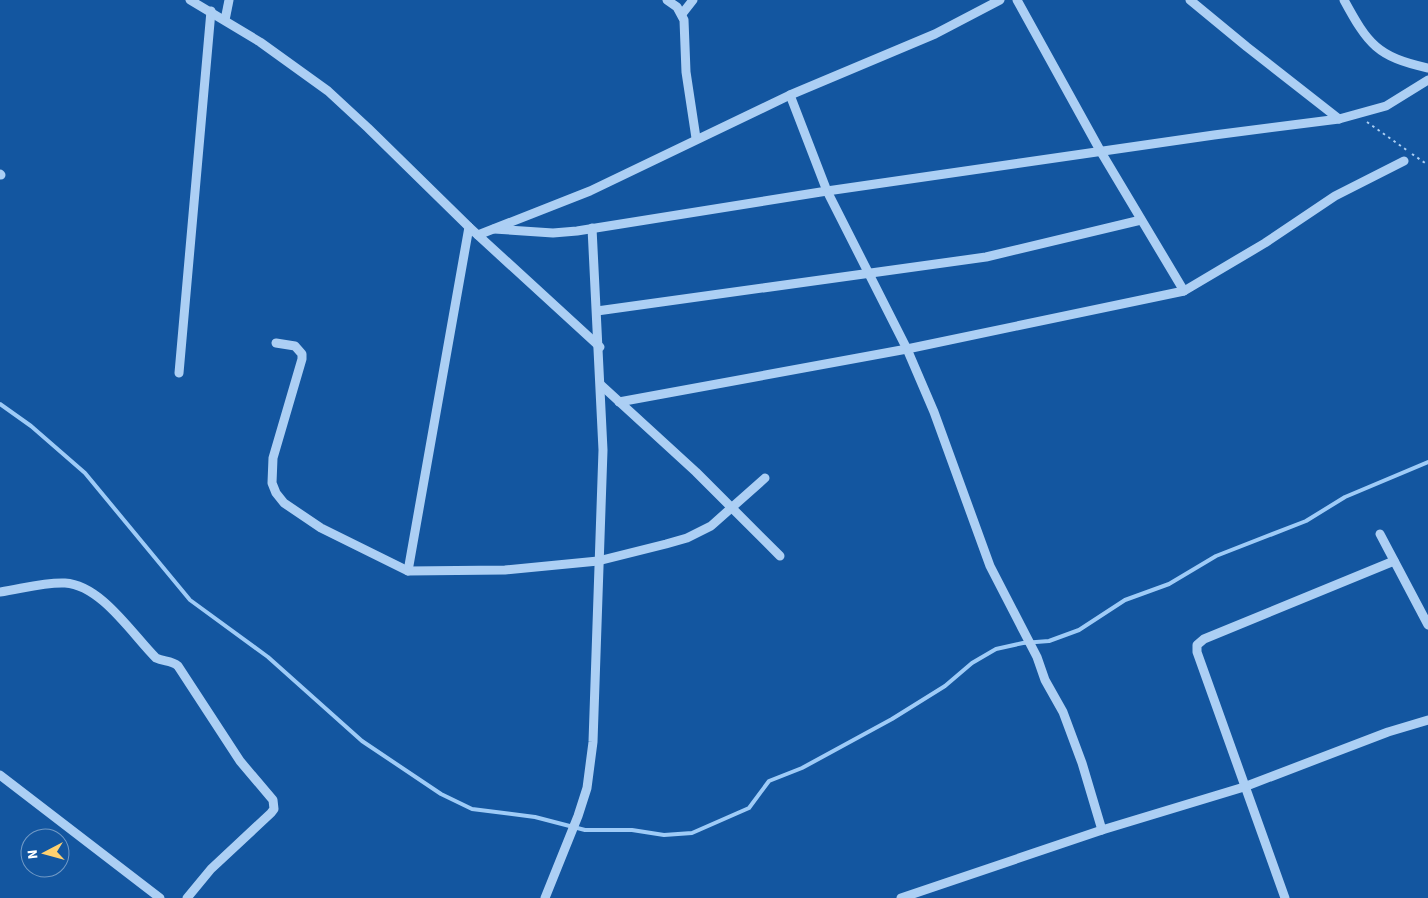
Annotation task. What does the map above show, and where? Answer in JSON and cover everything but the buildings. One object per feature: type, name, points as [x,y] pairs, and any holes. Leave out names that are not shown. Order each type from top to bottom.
[{"type":"street","points":[[190,0],[260,42],[328,92],[368,128],[469,227],[600,347]]},
{"type":"street","points":[[225,20],[230,0]]},
{"type":"street","points":[[667,0],[682,14]]},
{"type":"street","points":[[693,0],[682,14],[686,72],[696,138]]},
{"type":"street","points":[[478,235],[590,191],[696,138],[790,95],[935,34],[1000,0]]},
{"type":"street","points":[[1017,0],[1100,152],[1184,291]]},
{"type":"street","points":[[1190,0],[1239,42],[1339,119]]},
{"type":"street","points":[[1344,0],[1369,41],[1383,53],[1408,64],[1428,68]]},
{"type":"street","points":[[179,373],[211,11]]},
{"type":"street","points":[[494,229],[553,234],[679,216],[828,191],[1339,119],[1386,106],[1428,80]]},
{"type":"street","points":[[790,95],[828,191],[907,349],[934,412],[990,566],[1037,657],[1045,680],[1064,712],[1082,763],[1102,830]]},
{"type":"street","points":[[619,402],[907,349],[1184,291],[1265,243],[1335,196],[1404,161]]},
{"type":"street","points":[[597,311],[1007,254],[1141,220]]},
{"type":"street","points":[[408,571],[469,227]]},
{"type":"street","points":[[545,898],[578,816],[587,788],[593,742],[597,683],[598,561],[603,450],[600,347],[592,228]]},
{"type":"street","points":[[276,343],[295,346],[302,354],[273,458],[272,483],[276,493],[284,503],[321,528],[408,571],[426,573],[505,570],[598,561],[687,538],[711,526],[765,478]]},
{"type":"street","points":[[601,385],[732,507],[780,556]]},
{"type":"street","points":[[1380,534],[1428,625]]},
{"type":"street","points":[[1285,898],[1244,787],[1197,652],[1197,646],[1204,639],[1394,561]]},
{"type":"street","points":[[0,592],[67,583],[82,587],[98,596],[156,658],[161,661],[170,661],[178,666],[240,761],[273,800],[274,809],[271,813],[211,869],[187,898]]},
{"type":"street","points":[[901,898],[1102,830],[1244,787],[1388,732],[1428,720]]},
{"type":"street","points":[[0,776],[158,898]]},
{"type":"path","points":[[1357,115],[1428,164]]},
{"type":"waterway","points":[[0,404],[31,426],[85,473],[190,600],[268,657],[362,741],[441,794],[472,809],[535,817],[585,830],[632,830],[664,835],[692,833],[749,808],[769,781],[802,768],[892,719],[945,686],[972,663],[996,649],[1023,643],[1049,641],[1079,630],[1125,600],[1169,584],[1216,556],[1306,521],[1345,497],[1428,462]]}]
